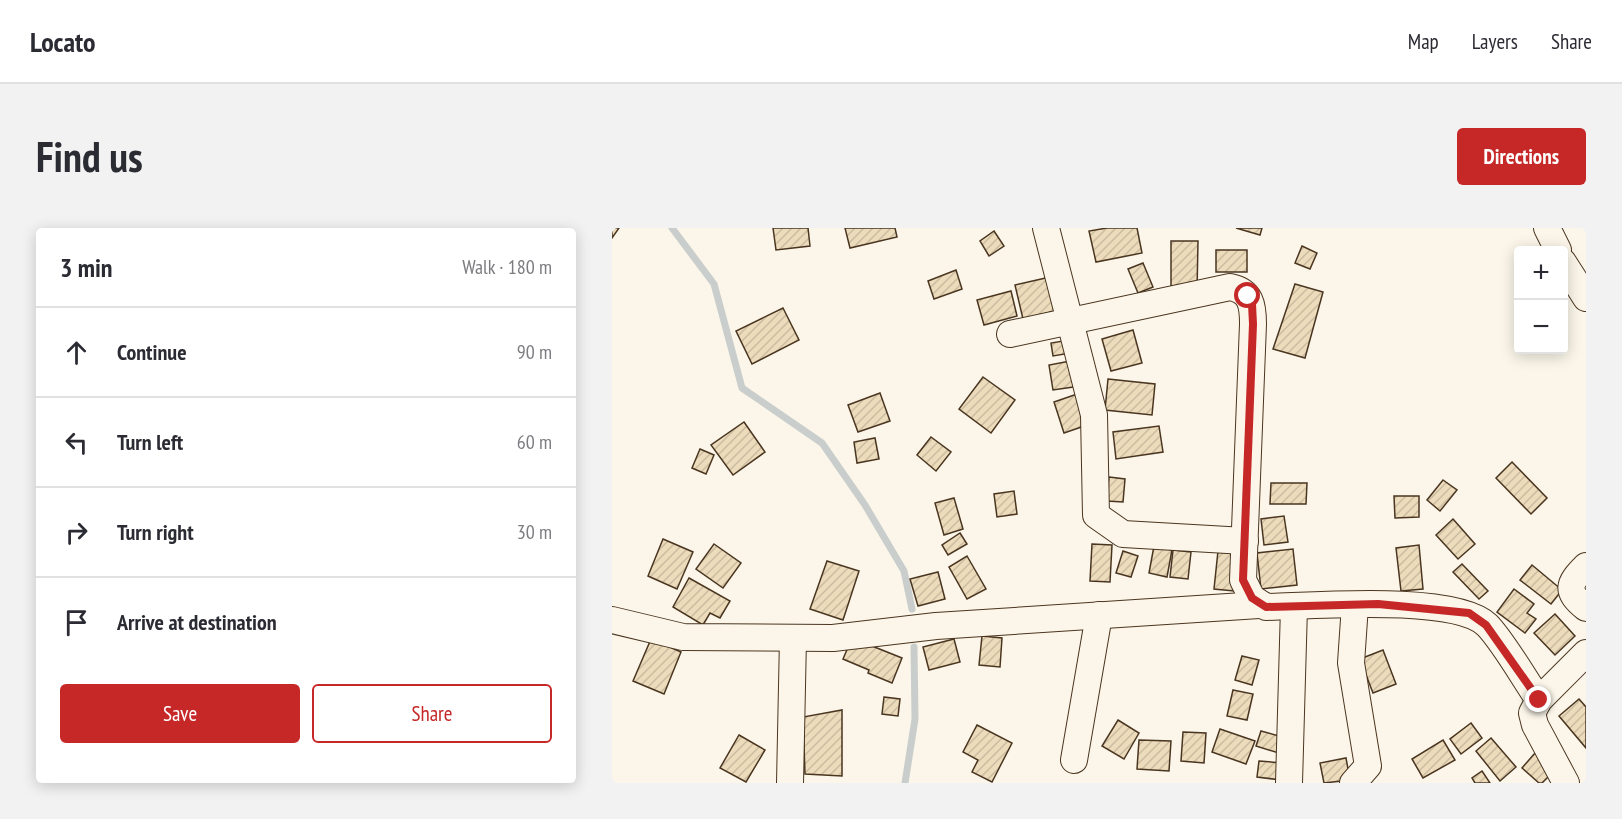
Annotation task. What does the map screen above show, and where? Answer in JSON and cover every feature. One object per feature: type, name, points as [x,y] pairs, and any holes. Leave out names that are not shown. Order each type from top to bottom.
[{"type":"street","points":[[1046,228],[1094,415],[1096,515],[1123,534],[1245,541]]},
{"type":"street","points":[[1547,228],[1556,246]]},
{"type":"street","points":[[1568,270],[1586,298]]},
{"type":"street","points":[[1010,334],[1230,287],[1248,296],[1252,304],[1253,324],[1243,580],[1246,590],[1259,605]]},
{"type":"street","points":[[1586,566],[1574,578],[1571,589],[1575,598],[1586,608]]},
{"type":"street","points":[[612,620],[682,637],[833,638],[936,626],[1259,605],[1294,607],[1378,604],[1469,613],[1486,625],[1539,700]]},
{"type":"street","points":[[1353,783],[1368,766],[1351,663],[1355,605]]},
{"type":"street","points":[[1289,783],[1294,607]]},
{"type":"street","points":[[1074,760],[1099,615]]},
{"type":"street","points":[[790,783],[793,638]]},
{"type":"street","points":[[1566,783],[1532,717],[1534,707],[1539,700],[1586,653]]},
{"type":"building","points":[[612,228],[619,228],[612,238]]},
{"type":"building","points":[[773,228],[808,228],[810,246],[776,250]]},
{"type":"building","points":[[845,228],[895,228],[897,237],[850,248]]},
{"type":"building","points":[[1107,228],[1137,228],[1142,253],[1096,262],[1089,231]]},
{"type":"building","points":[[1236,228],[1262,228],[1260,235]]},
{"type":"building","points":[[994,231],[1004,246],[989,256],[980,241]]},
{"type":"building","points":[[1171,241],[1198,241],[1197,291],[1171,291]]},
{"type":"building","points":[[1302,246],[1317,253],[1310,269],[1295,263]]},
{"type":"building","points":[[1216,250],[1247,250],[1247,272],[1216,272]]},
{"type":"building","points":[[1143,263],[1153,287],[1138,293],[1128,269]]},
{"type":"building","points":[[956,270],[962,289],[934,299],[928,281]]},
{"type":"building","points":[[1059,275],[1067,308],[1023,319],[1015,285]]},
{"type":"building","points":[[1295,284],[1323,292],[1305,358],[1273,349]]},
{"type":"building","points":[[1011,291],[1017,316],[984,325],[977,300]]},
{"type":"building","points":[[783,308],[799,340],[752,364],[736,331]]},
{"type":"building","points":[[1133,330],[1142,363],[1111,371],[1102,339]]},
{"type":"building","points":[[1075,339],[1077,352],[1053,356],[1051,343]]},
{"type":"building","points":[[1076,360],[1080,386],[1053,390],[1049,365]]},
{"type":"building","points":[[983,377],[1015,400],[991,433],[959,409]]},
{"type":"building","points":[[1108,379],[1155,384],[1152,415],[1105,410]]},
{"type":"building","points":[[1083,392],[1093,423],[1064,433],[1054,402]]},
{"type":"building","points":[[880,393],[890,421],[858,432],[848,405]]},
{"type":"building","points":[[744,422],[765,452],[733,475],[711,445]]},
{"type":"building","points":[[1159,426],[1163,452],[1116,459],[1113,432]]},
{"type":"building","points":[[931,437],[951,452],[936,471],[917,455]]},
{"type":"building","points":[[875,438],[879,459],[857,463],[854,442]]},
{"type":"building","points":[[700,449],[714,455],[706,474],[692,468]]},
{"type":"building","points":[[1512,462],[1547,498],[1531,514],[1496,478]]},
{"type":"building","points":[[1109,477],[1125,479],[1123,502],[1107,501]]},
{"type":"building","points":[[1443,480],[1457,490],[1440,511],[1427,500]]},
{"type":"building","points":[[1271,483],[1307,483],[1306,504],[1270,504]]},
{"type":"building","points":[[1014,491],[1017,514],[997,517],[994,494]]},
{"type":"building","points":[[1394,496],[1419,496],[1419,517],[1395,518]]},
{"type":"building","points":[[954,498],[963,529],[944,535],[935,503]]},
{"type":"building","points":[[1284,516],[1288,542],[1264,545],[1261,519]]},
{"type":"building","points":[[1453,519],[1475,544],[1458,559],[1436,535]]},
{"type":"building","points":[[960,533],[967,544],[948,555],[942,545]]},
{"type":"building","points":[[663,539],[693,552],[677,589],[648,576]]},
{"type":"building","points":[[714,544],[741,563],[723,588],[696,569]]},
{"type":"building","points":[[1092,544],[1112,545],[1110,582],[1090,581]]},
{"type":"building","points":[[1419,545],[1423,589],[1401,591],[1396,548]]},
{"type":"building","points":[[1154,546],[1172,550],[1167,577],[1149,573]]},
{"type":"building","points":[[1293,549],[1297,585],[1261,589],[1257,553]]},
{"type":"building","points":[[1173,550],[1191,552],[1188,579],[1170,577]]},
{"type":"building","points":[[1123,551],[1138,556],[1131,577],[1116,573]]},
{"type":"building","points":[[1218,551],[1237,552],[1234,591],[1214,589]]},
{"type":"building","points":[[967,556],[986,589],[967,599],[949,567]]},
{"type":"building","points":[[827,561],[859,571],[843,620],[810,609]]},
{"type":"building","points":[[1462,564],[1488,591],[1479,599],[1453,572]]},
{"type":"building","points":[[1532,565],[1562,590],[1551,604],[1520,580]]},
{"type":"building","points":[[938,572],[945,599],[918,606],[910,579]]},
{"type":"building","points":[[689,578],[730,601],[720,618],[710,613],[703,625],[673,607]]},
{"type":"building","points":[[1514,589],[1534,604],[1527,613],[1536,619],[1525,633],[1497,612]]},
{"type":"building","points":[[1555,614],[1575,636],[1555,655],[1534,633]]},
{"type":"building","points":[[982,636],[1002,638],[1000,667],[979,665]]},
{"type":"building","points":[[852,638],[902,658],[892,683],[843,659]]},
{"type":"building","points":[[651,639],[681,652],[664,694],[633,681]]},
{"type":"building","points":[[954,639],[960,662],[929,670],[923,647]]},
{"type":"building","points":[[1383,650],[1396,684],[1373,693],[1360,659]]},
{"type":"building","points":[[1242,656],[1259,660],[1252,685],[1235,680]]},
{"type":"building","points":[[1233,690],[1253,694],[1247,720],[1227,716]]},
{"type":"building","points":[[884,697],[900,699],[898,716],[882,714]]},
{"type":"building","points":[[1579,699],[1586,707],[1586,748],[1559,716]]},
{"type":"building","points":[[842,710],[842,776],[805,774],[803,717]]},
{"type":"building","points":[[1118,720],[1139,733],[1124,759],[1102,746]]},
{"type":"building","points":[[1471,723],[1482,738],[1461,754],[1450,739]]},
{"type":"building","points":[[977,725],[1012,743],[992,782],[972,772],[978,760],[963,752]]},
{"type":"building","points":[[1220,729],[1255,741],[1246,764],[1212,752]]},
{"type":"building","points":[[1261,731],[1286,738],[1282,754],[1256,746]]},
{"type":"building","points":[[1183,732],[1206,733],[1204,763],[1181,761]]},
{"type":"building","points":[[739,735],[765,750],[746,782],[720,768]]},
{"type":"building","points":[[1491,738],[1516,767],[1500,781],[1476,751]]},
{"type":"building","points":[[1139,740],[1171,741],[1169,771],[1137,769]]},
{"type":"building","points":[[1443,740],[1455,760],[1423,778],[1412,759]]},
{"type":"building","points":[[1535,753],[1555,770],[1542,783],[1522,768]]},
{"type":"building","points":[[1346,758],[1350,780],[1324,783],[1320,763]]},
{"type":"building","points":[[1259,761],[1283,763],[1281,780],[1257,777]]},
{"type":"building","points":[[1482,771],[1490,783],[1475,783],[1472,778]]},
{"type":"waterway","points":[[672,228],[714,284],[742,388],[822,443],[865,505],[904,571],[912,609]]},
{"type":"waterway","points":[[905,783],[915,719],[914,647]]},
{"type":"route","points":[[1248,296],[1252,304],[1253,324],[1243,580],[1246,590],[1259,605],[1266,607],[1378,604],[1459,610],[1469,613],[1486,625],[1539,700]]}]
